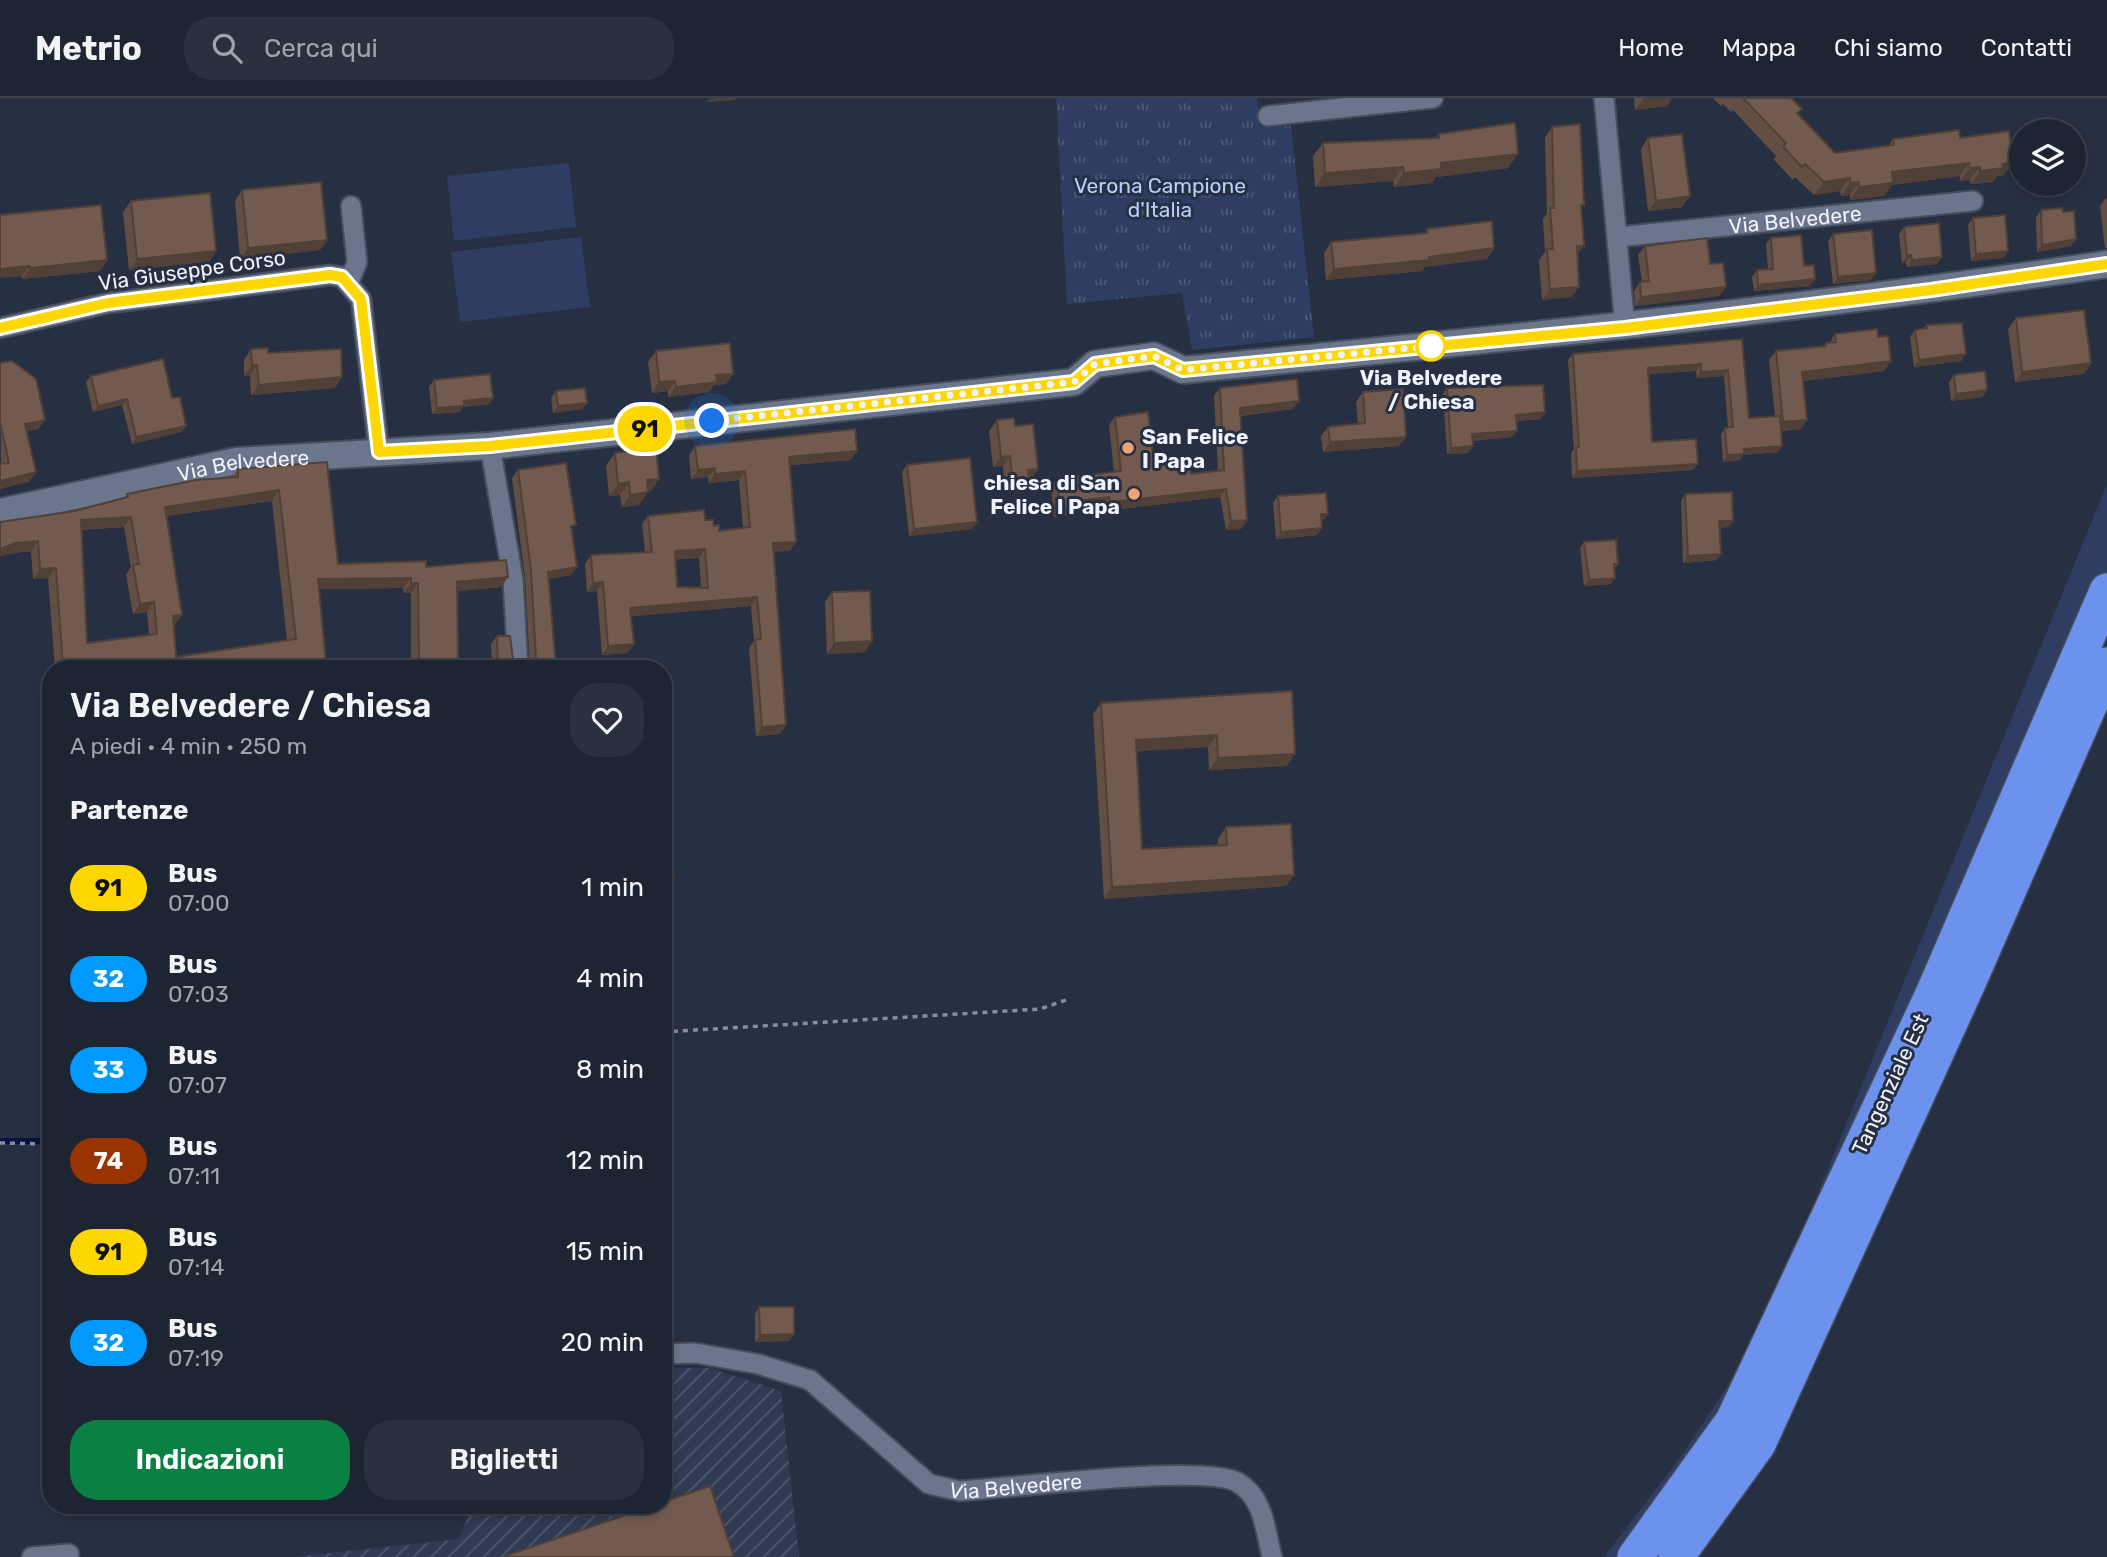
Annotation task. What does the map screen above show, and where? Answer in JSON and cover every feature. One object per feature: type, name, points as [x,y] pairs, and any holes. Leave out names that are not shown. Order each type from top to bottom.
[{"type":"highway","name":"Tangenziale Est","points":[[1635,1557],[1733,1421],[1933,994],[2107,591]]},
{"type":"highway","name":"Tangenziale Est","points":[[1676,1557],[1758,1444],[1968,983],[2107,665]]},
{"type":"street","points":[[1268,116],[1433,98]]},
{"type":"street","points":[[1604,98],[1625,328]]},
{"type":"street","name":"Via Belvedere","points":[[1618,237],[1973,201]]},
{"type":"street","points":[[351,206],[357,262],[349,282],[361,299],[379,452]]},
{"type":"street","name":"Via Belvedere","points":[[0,512],[236,461],[490,446],[1074,382],[1095,364],[1154,356],[1183,370],[1625,328],[1931,290],[2107,264]]},
{"type":"street","name":"Via Giuseppe Corso","points":[[0,328],[108,303],[330,275],[342,277],[349,282]]},
{"type":"street","points":[[490,446],[513,579],[518,660]]},
{"type":"street","name":"Via Belvedere","points":[[672,1354],[695,1353],[745,1362],[810,1380],[929,1483],[960,1491],[1197,1474],[1237,1482],[1259,1501],[1272,1557]]},
{"type":"street","points":[[32,1557],[69,1555]]},
{"type":"path","points":[[672,1031],[1040,1009],[1069,999]]},
{"type":"path","points":[[0,1143],[42,1144]]},
{"type":"shaded area","points":[[672,1368],[709,1368],[781,1391],[799,1557],[292,1557],[459,1539],[469,1514],[672,1514]]},
{"type":"green space","name":"Verona Campione d'Italia","points":[[1056,98],[1257,98],[1260,127],[1291,126],[1314,337],[1192,350],[1182,293],[1067,304]]},
{"type":"green space","points":[[569,163],[576,227],[454,241],[447,176]]},
{"type":"green space","points":[[581,237],[590,307],[460,322],[451,252]]},
{"type":"green space","points":[[2107,484],[2107,579],[1857,1166],[1638,1557],[1604,1557],[1679,1459],[1758,1340]]},
{"type":"building","points":[[1743,98],[1791,98],[1802,109],[1797,113],[1835,153],[1894,145],[1893,139],[1959,130],[1960,138],[2009,131],[2009,163],[2002,164],[2003,168],[1980,171],[1980,167],[1970,168],[1969,163],[1892,172],[1893,183],[1859,187],[1859,182],[1850,183],[1850,178],[1824,182],[1805,164],[1802,167],[1783,147],[1786,143]]},
{"type":"building","points":[[1515,123],[1518,154],[1441,163],[1441,169],[1404,173],[1403,167],[1325,173],[1323,143],[1439,138],[1439,134]]},
{"type":"building","points":[[1580,124],[1584,246],[1577,246],[1579,287],[1550,289],[1547,249],[1553,249],[1550,208],[1554,208],[1552,127]]},
{"type":"building","points":[[1682,134],[1690,196],[1656,201],[1648,138]]},
{"type":"building","points":[[321,182],[327,240],[248,248],[242,190]]},
{"type":"building","points":[[210,193],[216,251],[137,259],[131,201]]},
{"type":"building","points":[[101,205],[107,260],[0,269],[0,215]]},
{"type":"building","points":[[2062,208],[2063,212],[2074,211],[2076,239],[2042,245],[2041,210]]},
{"type":"building","points":[[2005,215],[2008,251],[1976,254],[1973,218]]},
{"type":"building","points":[[1492,221],[1494,248],[1429,257],[1429,260],[1334,269],[1331,242],[1427,233],[1427,229]]},
{"type":"building","points":[[1939,223],[1942,257],[1912,260],[1911,255],[1907,256],[1904,227]]},
{"type":"building","points":[[1872,230],[1876,273],[1838,277],[1833,234]]},
{"type":"building","points":[[1801,235],[1804,266],[1814,265],[1815,279],[1758,285],[1757,270],[1773,269],[1771,238]]},
{"type":"building","points":[[1707,238],[1710,264],[1723,263],[1726,287],[1641,297],[1640,282],[1649,281],[1645,246]]},
{"type":"building","points":[[2084,310],[2091,363],[2022,372],[2016,318]]},
{"type":"building","points":[[1962,323],[1966,354],[1919,360],[1915,330],[1927,328],[1927,325]]},
{"type":"building","points":[[1877,329],[1878,337],[1888,336],[1891,361],[1802,372],[1807,420],[1783,422],[1776,351],[1826,346],[1826,343],[1836,342],[1835,334]]},
{"type":"building","points":[[1742,339],[1749,418],[1780,416],[1782,446],[1744,449],[1744,454],[1727,455],[1725,428],[1733,427],[1728,370],[1701,372],[1701,364],[1648,368],[1652,442],[1696,439],[1698,464],[1577,471],[1576,447],[1579,447],[1573,354]]},
{"type":"building","points":[[730,343],[733,374],[716,375],[717,382],[676,387],[675,381],[659,382],[656,351]]},
{"type":"building","points":[[268,348],[268,353],[341,349],[342,377],[259,385],[257,365],[252,365],[251,349]]},
{"type":"building","points":[[163,359],[172,398],[180,397],[186,426],[136,437],[127,399],[98,406],[91,376]]},
{"type":"building","points":[[12,361],[36,379],[45,420],[25,424],[36,472],[0,481],[0,464],[9,463],[0,422],[0,363]]},
{"type":"building","points":[[1985,371],[1987,390],[1956,394],[1954,375]]},
{"type":"building","points":[[490,374],[493,398],[464,401],[464,406],[437,408],[434,380]]},
{"type":"building","points":[[1297,379],[1299,401],[1240,408],[1247,520],[1231,521],[1226,489],[1110,502],[1109,497],[1074,501],[1075,507],[1060,509],[1057,479],[1121,471],[1115,417],[1148,412],[1154,464],[1189,460],[1191,474],[1224,470],[1220,388]]},
{"type":"building","points":[[1543,385],[1545,412],[1516,415],[1517,431],[1472,434],[1473,446],[1451,448],[1447,388]]},
{"type":"building","points":[[585,388],[587,403],[558,406],[556,391]]},
{"type":"building","points":[[1403,389],[1406,437],[1330,442],[1328,427],[1365,423],[1363,392]]},
{"type":"building","points":[[1014,418],[1015,426],[1033,424],[1038,469],[1028,470],[1029,481],[1013,483],[1010,456],[1001,457],[997,420]]},
{"type":"building","points":[[855,429],[857,451],[789,457],[796,542],[773,543],[786,725],[762,727],[755,640],[761,639],[757,597],[630,608],[634,644],[608,646],[603,582],[593,583],[591,555],[652,552],[648,516],[704,510],[705,520],[713,520],[714,526],[719,525],[719,531],[750,527],[745,471],[715,474],[715,468],[698,470],[695,446]],"holes":[[[705,549],[708,588],[677,587],[675,551]]]},
{"type":"building","points":[[656,447],[659,479],[647,480],[648,492],[630,495],[629,482],[618,484],[615,453]]},
{"type":"building","points":[[970,458],[977,522],[914,529],[907,465]]},
{"type":"building","points":[[327,462],[338,564],[426,561],[426,567],[506,560],[508,577],[457,582],[458,660],[419,660],[418,583],[411,583],[411,578],[318,579],[326,660],[63,660],[56,568],[40,569],[38,541],[16,543],[0,549],[0,522],[75,511],[128,497],[127,494],[196,480],[238,477],[238,469]],"holes":[[[279,490],[296,639],[176,657],[173,616],[182,615],[165,507]],[[131,517],[139,564],[133,565],[140,604],[154,602],[157,634],[87,643],[81,520]]]},
{"type":"building","points":[[566,463],[576,525],[571,526],[577,567],[548,572],[555,660],[535,660],[531,570],[518,470]]},
{"type":"building","points":[[1732,492],[1733,521],[1719,521],[1721,554],[1688,556],[1685,494]]},
{"type":"building","points":[[1326,493],[1328,514],[1321,514],[1322,528],[1281,532],[1278,496]]},
{"type":"building","points":[[1616,540],[1618,564],[1614,564],[1615,578],[1589,580],[1584,542]]},
{"type":"building","points":[[870,591],[872,641],[834,643],[832,592]]},
{"type":"building","points":[[497,636],[510,636],[513,660],[498,660]]},
{"type":"building","points":[[1292,691],[1295,754],[1218,758],[1217,735],[1136,740],[1142,849],[1227,845],[1226,827],[1291,824],[1294,875],[1112,887],[1101,703]]},
{"type":"building","points":[[759,1307],[794,1307],[794,1334],[760,1335]]},
{"type":"building","points":[[710,1486],[734,1557],[502,1557],[629,1514],[672,1514],[672,1499]]},
{"type":"waterway","points":[[0,1141],[42,1141]]},
{"type":"bus line","name":"91","points":[[0,328],[108,303],[330,275],[342,277],[352,285],[361,299],[379,452],[490,446],[1074,382],[1095,364],[1154,356],[1183,370],[1625,328],[1931,290],[2107,264]]},
{"type":"place","name":"Via Belvedere / Chiesa","points":[[1431,346]]},
{"type":"place","name":"San Felice I Papa","points":[[1128,448]]},
{"type":"place","name":"chiesa di San Felice I Papa","points":[[1134,494]]},
{"type":"route","points":[[712,421],[1074,382],[1095,364],[1154,356],[1183,370],[1431,346]]}]
